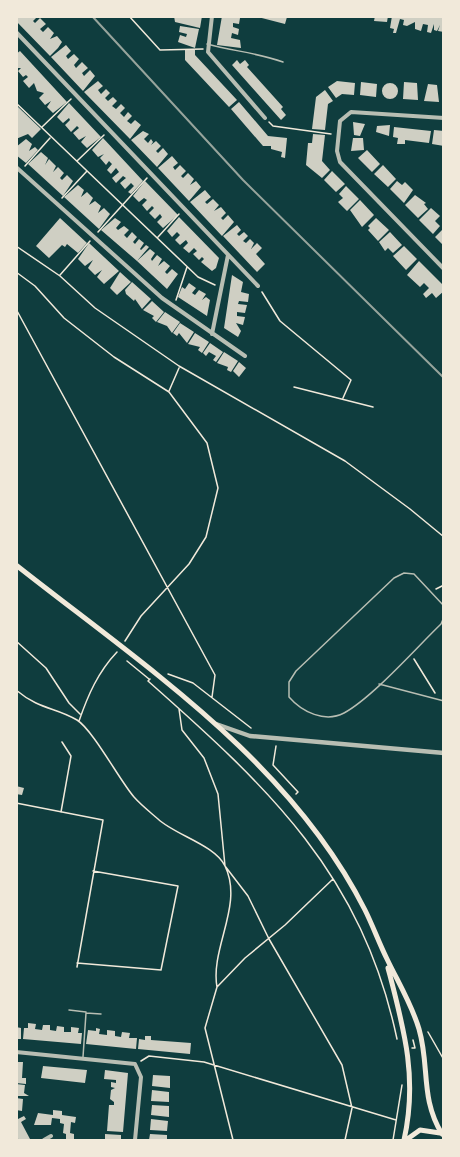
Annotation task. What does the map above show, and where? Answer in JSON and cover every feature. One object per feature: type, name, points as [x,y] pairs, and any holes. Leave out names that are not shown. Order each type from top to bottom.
[{"type":"main road","points":[[16,566],[213,723],[290,799],[345,873],[419,1028],[426,1098],[443,1135]]},
{"type":"main road","points":[[385,956],[405,1038],[411,1075],[410,1108],[405,1140]]},
{"type":"main road","points":[[405,1140],[420,1130],[432,1130],[443,1135]]},
{"type":"street","points":[[212,16],[207,46],[209,54],[265,118]]},
{"type":"street","points":[[16,32],[258,286]]},
{"type":"street","points":[[444,118],[355,111],[342,118],[337,155],[340,162],[444,269]]},
{"type":"street","points":[[19,169],[174,306],[245,357]]},
{"type":"street","points":[[212,334],[228,254]]},
{"type":"street","points":[[213,723],[235,732],[277,738],[444,753]]},
{"type":"street","points":[[16,1052],[136,1065],[141,1077],[135,1140]]},
{"type":"street","points":[[44,1140],[51,1136]]},
{"type":"lane","points":[[207,46],[255,52],[284,62]]},
{"type":"lane","points":[[444,606],[414,574],[404,573],[394,578],[296,670],[289,682],[289,691],[294,702],[312,714],[325,717],[343,714],[379,684],[441,624],[444,617]]},
{"type":"lane","points":[[379,684],[444,701]]},
{"type":"lane","points":[[69,1010],[101,1014]]},
{"type":"lane","points":[[83,1058],[87,1013]]},
{"type":"path","points":[[129,16],[160,50],[207,46]]},
{"type":"path","points":[[42,128],[76,95]]},
{"type":"path","points":[[16,103],[198,277],[221,288]]},
{"type":"path","points":[[265,118],[273,126],[338,135]]},
{"type":"path","points":[[77,161],[110,130]]},
{"type":"path","points":[[19,169],[51,137]]},
{"type":"path","points":[[58,203],[87,171]]},
{"type":"path","points":[[60,276],[152,174]]},
{"type":"path","points":[[157,237],[185,209]]},
{"type":"path","points":[[16,246],[60,276],[94,308],[179,366],[345,461],[444,537]]},
{"type":"path","points":[[174,306],[187,266]]},
{"type":"path","points":[[16,272],[35,286],[64,318],[97,344],[169,392],[207,443],[218,488],[206,537],[189,564],[141,616],[121,648],[103,666],[78,721]]},
{"type":"path","points":[[258,286],[280,321],[351,380],[343,398]]},
{"type":"path","points":[[16,309],[215,675],[212,698],[254,730]]},
{"type":"path","points":[[169,392],[179,366]]},
{"type":"path","points":[[294,387],[373,407]]},
{"type":"path","points":[[432,591],[444,585]]},
{"type":"path","points":[[16,640],[46,668],[69,703],[81,715]]},
{"type":"path","points":[[410,654],[439,699]]},
{"type":"path","points":[[154,674],[148,681],[256,779],[282,807],[321,858],[364,936],[380,975],[397,1040]]},
{"type":"path","points":[[16,690],[32,704],[78,721],[134,797],[160,822],[214,854],[248,896],[269,939],[342,1065],[352,1108],[345,1140]]},
{"type":"path","points":[[178,708],[182,730],[204,758],[218,794],[230,899],[225,932],[216,963],[218,987],[205,1028],[233,1140]]},
{"type":"path","points":[[277,738],[273,765],[297,792],[290,799]]},
{"type":"path","points":[[61,812],[71,756],[62,742]]},
{"type":"path","points":[[16,803],[103,820],[93,871],[77,965],[161,970],[178,886],[93,871]]},
{"type":"path","points":[[218,987],[245,958],[269,939],[333,878]]},
{"type":"path","points":[[136,1065],[149,1056],[204,1062],[398,1120]]},
{"type":"path","points":[[393,1140],[398,1120],[402,1076]]},
{"type":"building","points":[[16,16],[38,16],[33,21],[35,23],[40,18],[46,24],[40,29],[43,32],[48,27],[54,33],[50,39],[57,36],[62,42],[50,56],[16,21]]},
{"type":"building","points":[[174,16],[202,16],[200,28],[175,22]]},
{"type":"building","points":[[222,16],[240,18],[239,24],[233,23],[233,27],[239,29],[238,35],[232,33],[231,38],[240,40],[241,48],[217,45]]},
{"type":"building","points":[[254,16],[283,16],[287,17],[285,24]]},
{"type":"building","points":[[375,16],[388,16],[387,22],[374,21]]},
{"type":"building","points":[[392,16],[444,16],[444,32],[438,31],[440,25],[437,31],[434,30],[434,24],[431,33],[427,32],[428,25],[423,24],[421,31],[415,29],[415,22],[407,26],[403,25],[404,20],[400,19],[396,33],[393,33],[394,29],[390,28]]},
{"type":"building","points":[[180,26],[199,29],[195,48],[178,42],[180,35],[186,37],[187,34],[179,32]]},
{"type":"building","points":[[66,45],[71,51],[66,56],[68,59],[74,54],[79,59],[74,65],[76,68],[82,62],[88,68],[82,73],[84,76],[90,70],[95,76],[83,91],[51,57]]},
{"type":"building","points":[[185,50],[195,50],[195,55],[237,100],[229,107],[185,60]]},
{"type":"building","points":[[20,51],[67,102],[53,113],[47,107],[51,101],[45,105],[39,98],[44,93],[37,91],[34,83],[29,88],[23,81],[28,77],[26,75],[23,77],[18,71],[21,68],[16,68],[16,54]]},
{"type":"building","points":[[237,60],[240,64],[245,60],[249,65],[247,67],[283,107],[281,109],[286,115],[281,120],[232,65]]},
{"type":"building","points":[[98,81],[103,86],[98,90],[101,94],[106,89],[110,93],[105,98],[108,101],[113,97],[117,101],[112,106],[116,109],[121,104],[125,108],[120,113],[124,117],[128,112],[132,116],[127,121],[131,124],[135,120],[141,125],[130,139],[84,92]]},
{"type":"building","points":[[337,81],[355,83],[354,95],[342,94],[336,98],[328,87]]},
{"type":"building","points":[[361,82],[377,84],[376,97],[360,95]]},
{"type":"building","points":[[404,82],[417,83],[418,100],[403,99]]},
{"type":"building","points":[[390,83],[396,85],[398,91],[396,97],[390,99],[384,97],[382,91],[384,85]]},
{"type":"building","points":[[428,84],[437,85],[439,102],[424,101]]},
{"type":"building","points":[[325,90],[333,101],[328,104],[325,130],[312,129],[316,97]]},
{"type":"building","points":[[239,102],[268,136],[287,138],[285,158],[281,157],[282,152],[271,149],[271,146],[263,146],[231,109]]},
{"type":"building","points":[[69,103],[101,137],[87,148],[81,142],[86,136],[79,140],[73,133],[79,128],[77,126],[71,132],[65,125],[70,120],[69,118],[63,123],[57,117]]},
{"type":"building","points":[[16,105],[41,129],[32,138],[28,134],[16,139]]},
{"type":"building","points":[[353,122],[365,124],[360,136],[354,135]]},
{"type":"building","points":[[390,125],[389,136],[376,132],[377,126]]},
{"type":"building","points":[[394,127],[431,131],[429,143],[405,140],[405,144],[397,144],[398,138],[393,137]]},
{"type":"building","points":[[434,130],[444,131],[444,146],[432,144]]},
{"type":"building","points":[[143,131],[149,134],[144,139],[148,143],[151,139],[153,142],[151,145],[156,141],[161,146],[156,151],[158,153],[163,148],[168,154],[157,167],[131,140]]},
{"type":"building","points":[[313,134],[325,135],[322,161],[330,170],[322,178],[306,165],[308,143],[312,143]]},
{"type":"building","points":[[103,138],[143,181],[131,194],[128,192],[134,186],[131,183],[125,189],[120,183],[126,178],[123,176],[116,183],[112,178],[119,172],[116,168],[111,174],[107,170],[112,164],[109,161],[106,165],[100,158],[104,154],[98,157],[92,150]]},
{"type":"building","points":[[353,138],[363,138],[364,150],[351,151]]},
{"type":"building","points":[[26,139],[32,144],[29,151],[35,147],[38,150],[26,163],[16,155],[16,147]]},
{"type":"building","points":[[367,150],[380,164],[372,172],[358,158]]},
{"type":"building","points":[[41,152],[48,158],[45,165],[49,159],[56,166],[53,172],[58,167],[64,173],[60,178],[62,180],[67,175],[73,181],[63,196],[28,164]]},
{"type":"building","points":[[172,156],[178,163],[173,167],[175,170],[180,165],[186,171],[181,176],[183,178],[188,173],[194,179],[190,185],[196,181],[201,187],[189,201],[158,168]]},
{"type":"building","points":[[383,165],[396,179],[388,187],[374,174]]},
{"type":"building","points":[[332,171],[345,184],[336,192],[324,180]]},
{"type":"building","points":[[145,181],[178,215],[163,228],[157,222],[162,217],[160,214],[155,219],[149,213],[154,208],[152,206],[147,211],[142,205],[147,200],[144,198],[139,202],[133,196]]},
{"type":"building","points":[[397,181],[402,185],[405,182],[413,190],[404,203],[390,189]]},
{"type":"building","points":[[78,185],[84,190],[81,197],[87,192],[93,198],[89,205],[95,201],[101,206],[98,213],[104,208],[110,214],[99,229],[64,197]]},
{"type":"building","points":[[346,186],[359,199],[347,211],[338,202],[343,198],[339,194]]},
{"type":"building","points":[[205,190],[211,197],[205,202],[207,204],[213,199],[219,205],[214,211],[221,207],[226,213],[221,218],[223,220],[228,215],[234,222],[222,236],[190,202]]},
{"type":"building","points":[[415,195],[426,203],[424,204],[428,209],[418,218],[405,205]]},
{"type":"building","points":[[360,200],[374,215],[362,227],[350,210]]},
{"type":"building","points":[[431,208],[440,216],[435,221],[440,226],[433,234],[419,220]]},
{"type":"building","points":[[179,217],[219,258],[216,268],[212,271],[201,262],[204,259],[202,257],[199,260],[193,254],[197,251],[194,248],[189,253],[183,248],[188,243],[186,240],[180,245],[175,240],[180,235],[177,232],[172,237],[167,231]]},
{"type":"building","points":[[60,218],[87,243],[78,253],[67,244],[65,247],[62,245],[49,258],[36,246]]},
{"type":"building","points":[[115,218],[121,222],[116,228],[118,230],[124,226],[129,230],[124,235],[127,238],[132,232],[137,237],[133,242],[135,244],[139,239],[144,243],[141,250],[146,245],[149,247],[137,261],[101,230]]},
{"type":"building","points":[[376,218],[389,230],[378,241],[368,230],[370,228],[368,226]]},
{"type":"building","points":[[237,225],[241,230],[237,234],[239,236],[244,232],[248,236],[243,241],[246,243],[250,239],[254,243],[251,249],[257,243],[262,248],[256,254],[265,264],[257,272],[223,236]]},
{"type":"building","points":[[442,230],[444,231],[444,246],[435,237]]},
{"type":"building","points":[[390,232],[402,245],[393,253],[388,248],[385,251],[379,242]]},
{"type":"building","points":[[89,243],[119,271],[104,284],[97,277],[102,270],[95,275],[88,268],[93,260],[85,266],[78,259]]},
{"type":"building","points":[[404,246],[417,259],[406,270],[393,256]]},
{"type":"building","points":[[150,249],[155,253],[152,261],[157,255],[162,259],[158,266],[164,261],[170,266],[165,272],[167,274],[172,269],[178,274],[167,289],[137,261]]},
{"type":"building","points":[[419,261],[444,286],[444,291],[436,298],[432,293],[426,298],[423,294],[429,288],[424,283],[420,287],[407,275]]},
{"type":"building","points":[[120,272],[131,282],[117,295],[110,288]]},
{"type":"building","points":[[232,275],[243,282],[241,292],[249,294],[248,302],[239,301],[238,304],[247,305],[245,313],[237,312],[237,316],[245,317],[243,325],[236,323],[241,331],[238,337],[224,328]]},
{"type":"building","points":[[132,282],[151,299],[142,309],[135,299],[134,301],[126,294],[125,290]]},
{"type":"building","points":[[189,283],[196,288],[192,293],[195,295],[199,290],[206,294],[202,300],[206,297],[210,300],[207,316],[178,297],[182,287],[185,289]]},
{"type":"building","points":[[152,301],[164,312],[156,322],[152,318],[154,316],[143,310]]},
{"type":"building","points":[[165,312],[180,322],[172,333],[167,326],[157,322]]},
{"type":"building","points":[[180,323],[194,332],[187,343],[179,333],[177,336],[173,333]]},
{"type":"building","points":[[195,333],[209,342],[202,353],[198,350],[200,347],[188,344]]},
{"type":"building","points":[[210,343],[223,352],[216,362],[213,360],[216,356],[209,352],[206,356],[203,353]]},
{"type":"building","points":[[224,352],[238,361],[231,372],[227,370],[228,367],[217,363]]},
{"type":"building","points":[[239,362],[246,368],[239,377],[233,371]]},
{"type":"building","points":[[16,786],[24,788],[22,795],[16,794]]},
{"type":"building","points":[[28,1023],[36,1024],[35,1029],[42,1030],[43,1025],[50,1025],[50,1030],[56,1031],[57,1026],[64,1027],[64,1032],[71,1032],[71,1027],[79,1028],[78,1033],[82,1033],[81,1044],[23,1039],[24,1028],[28,1028]]},
{"type":"building","points":[[16,1027],[21,1028],[21,1039],[16,1039]]},
{"type":"building","points":[[96,1028],[100,1029],[99,1034],[107,1035],[107,1030],[115,1031],[115,1036],[121,1037],[122,1032],[130,1033],[129,1038],[137,1038],[136,1049],[86,1044],[88,1030],[96,1031]]},
{"type":"building","points":[[145,1036],[151,1036],[151,1040],[191,1043],[190,1054],[138,1049],[139,1039],[145,1040]]},
{"type":"building","points":[[16,1062],[23,1062],[22,1078],[26,1078],[26,1084],[16,1083]]},
{"type":"building","points":[[43,1066],[87,1070],[85,1083],[41,1078]]},
{"type":"building","points":[[105,1070],[128,1073],[123,1132],[107,1131],[109,1105],[114,1105],[110,1099],[111,1090],[115,1088],[111,1087],[111,1082],[116,1083],[116,1080],[104,1079]]},
{"type":"building","points":[[153,1075],[170,1076],[170,1088],[152,1086]]},
{"type":"building","points":[[16,1084],[25,1085],[24,1093],[29,1096],[16,1096]]},
{"type":"building","points":[[152,1090],[169,1092],[169,1102],[151,1101]]},
{"type":"building","points":[[16,1098],[23,1099],[22,1111],[16,1110]]},
{"type":"building","points":[[152,1105],[169,1106],[169,1117],[151,1115]]},
{"type":"building","points":[[53,1110],[62,1111],[62,1115],[76,1117],[75,1123],[71,1122],[70,1133],[74,1134],[74,1140],[66,1140],[66,1134],[63,1133],[64,1124],[60,1123],[60,1119],[52,1118],[51,1125],[34,1125],[38,1113],[53,1115]]},
{"type":"building","points":[[16,1116],[18,1119],[24,1116],[26,1119],[21,1122],[30,1139],[19,1140],[16,1136]]},
{"type":"building","points":[[151,1119],[168,1121],[167,1131],[150,1130]]},
{"type":"building","points":[[105,1134],[121,1135],[121,1140],[105,1140]]},
{"type":"building","points":[[150,1134],[167,1135],[167,1140],[149,1140]]},
{"type":"railway","points":[[92,16],[243,180],[444,378]]}]
